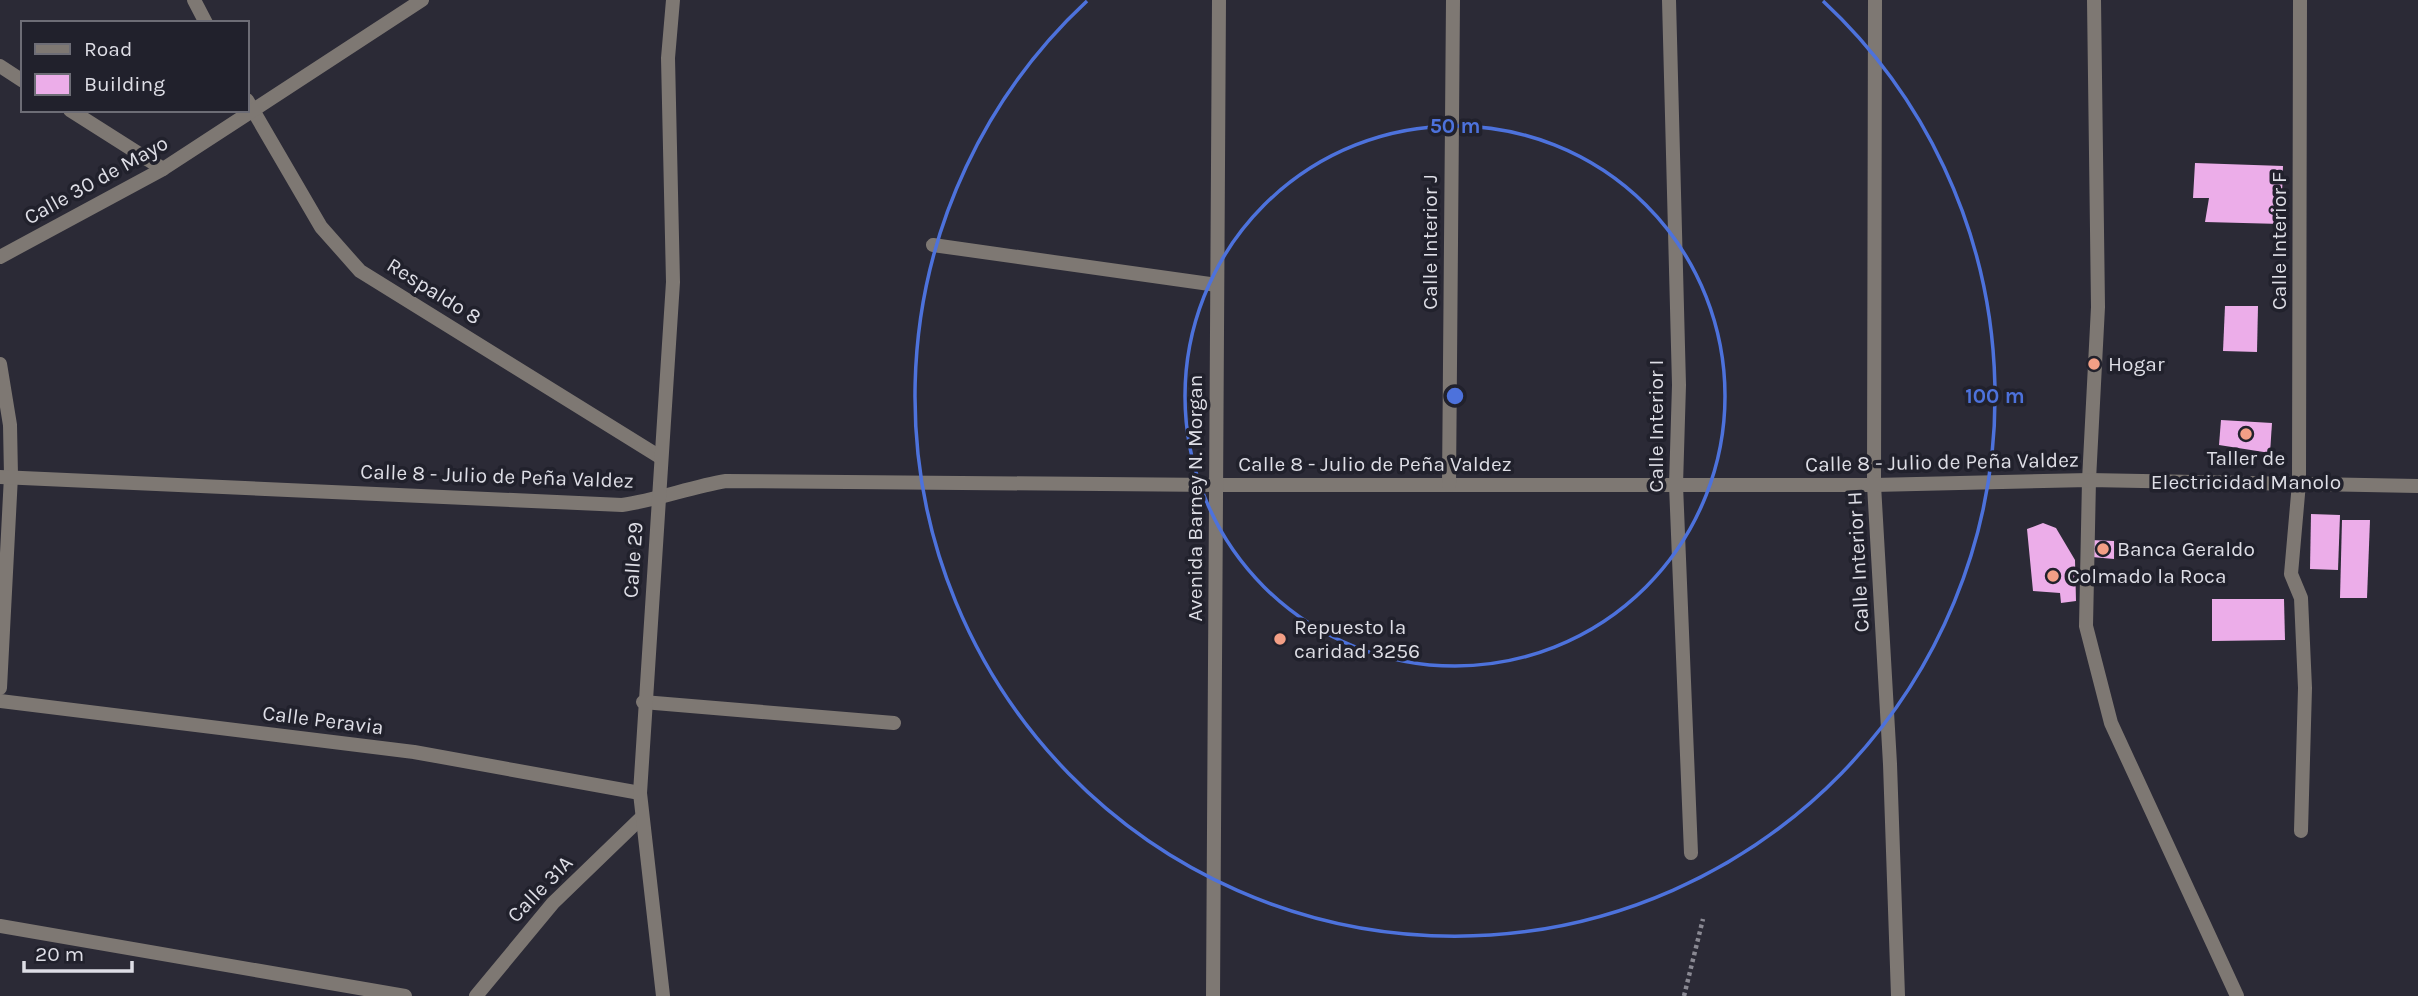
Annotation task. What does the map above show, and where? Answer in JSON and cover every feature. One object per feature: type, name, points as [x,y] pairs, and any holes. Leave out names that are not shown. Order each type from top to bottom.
[{"type":"street","points":[[194,0],[205,21]]},
{"type":"street","name":"Calle 30 de Mayo","points":[[250,105],[422,0]]},
{"type":"street","name":"Calle 29","points":[[663,996],[640,793],[643,702],[673,282],[668,58],[673,0]]},
{"type":"street","name":"Avenida Barney N. Morgan","points":[[1213,996],[1219,0]]},
{"type":"street","name":"Calle Interior J","points":[[1449,485],[1452,0]]},
{"type":"street","name":"Calle Interior I","points":[[1669,0],[1679,385],[1676,485],[1691,853]]},
{"type":"street","name":"Calle Interior H","points":[[1875,0],[1874,485],[1890,764],[1898,996]]},
{"type":"street","points":[[2094,0],[2098,307],[2089,480],[2086,626],[2111,723],[2237,996]]},
{"type":"street","name":"Calle Interior F","points":[[2300,0],[2300,483],[2291,574],[2301,598],[2305,676],[2301,831]]},
{"type":"street","points":[[0,66],[21,79]]},
{"type":"street","name":"Respaldo 8","points":[[250,105],[321,227],[360,271],[660,457]]},
{"type":"street","points":[[72,112],[163,169]]},
{"type":"street","name":"Calle 30 de Mayo","points":[[0,257],[163,169],[240,112]]},
{"type":"street","points":[[933,245],[1217,285]]},
{"type":"street","points":[[0,364],[10,425],[0,688]]},
{"type":"street","name":"Calle 8 - Julio de Peña Valdez","points":[[6,477],[622,505],[659,500],[696,486],[726,481],[1216,485],[1874,485],[2089,480],[2418,486]]},
{"type":"street","name":"Calle Peravia","points":[[0,701],[414,752],[640,793]]},
{"type":"street","points":[[643,702],[894,723]]},
{"type":"street","name":"Calle 31A","points":[[476,996],[552,903],[641,818]]},
{"type":"street","points":[[0,926],[405,996]]},
{"type":"path","points":[[1684,996],[1703,919]]},
{"type":"building","points":[[2195,163],[2283,166],[2281,224],[2205,222],[2209,198],[2193,198]]},
{"type":"building","points":[[2225,306],[2258,306],[2257,352],[2223,351]]},
{"type":"building","name":"Taller de Electricidad Manolo","points":[[2221,420],[2272,423],[2270,453],[2219,445]]},
{"type":"building","points":[[2311,514],[2340,515],[2338,570],[2310,569]]},
{"type":"building","points":[[2342,520],[2370,520],[2367,598],[2340,598]]},
{"type":"building","name":"Colmado la Roca","points":[[2043,523],[2056,528],[2075,560],[2076,601],[2061,603],[2060,593],[2033,591],[2027,529]]},
{"type":"building","name":"Banca Geraldo","points":[[2091,540],[2114,541],[2114,559],[2092,557]]},
{"type":"building","points":[[2212,599],[2284,599],[2285,640],[2212,641]]},
{"type":"place","name":"Hogar","points":[[2094,364]]},
{"type":"place","name":"Taller de Electricidad Manolo","points":[[2246,434]]},
{"type":"place","name":"Banca Geraldo","points":[[2103,549]]},
{"type":"place","name":"Colmado la Roca","points":[[2053,576]]},
{"type":"place","name":"Repuesto la caridad 3256","points":[[1280,639]]}]
